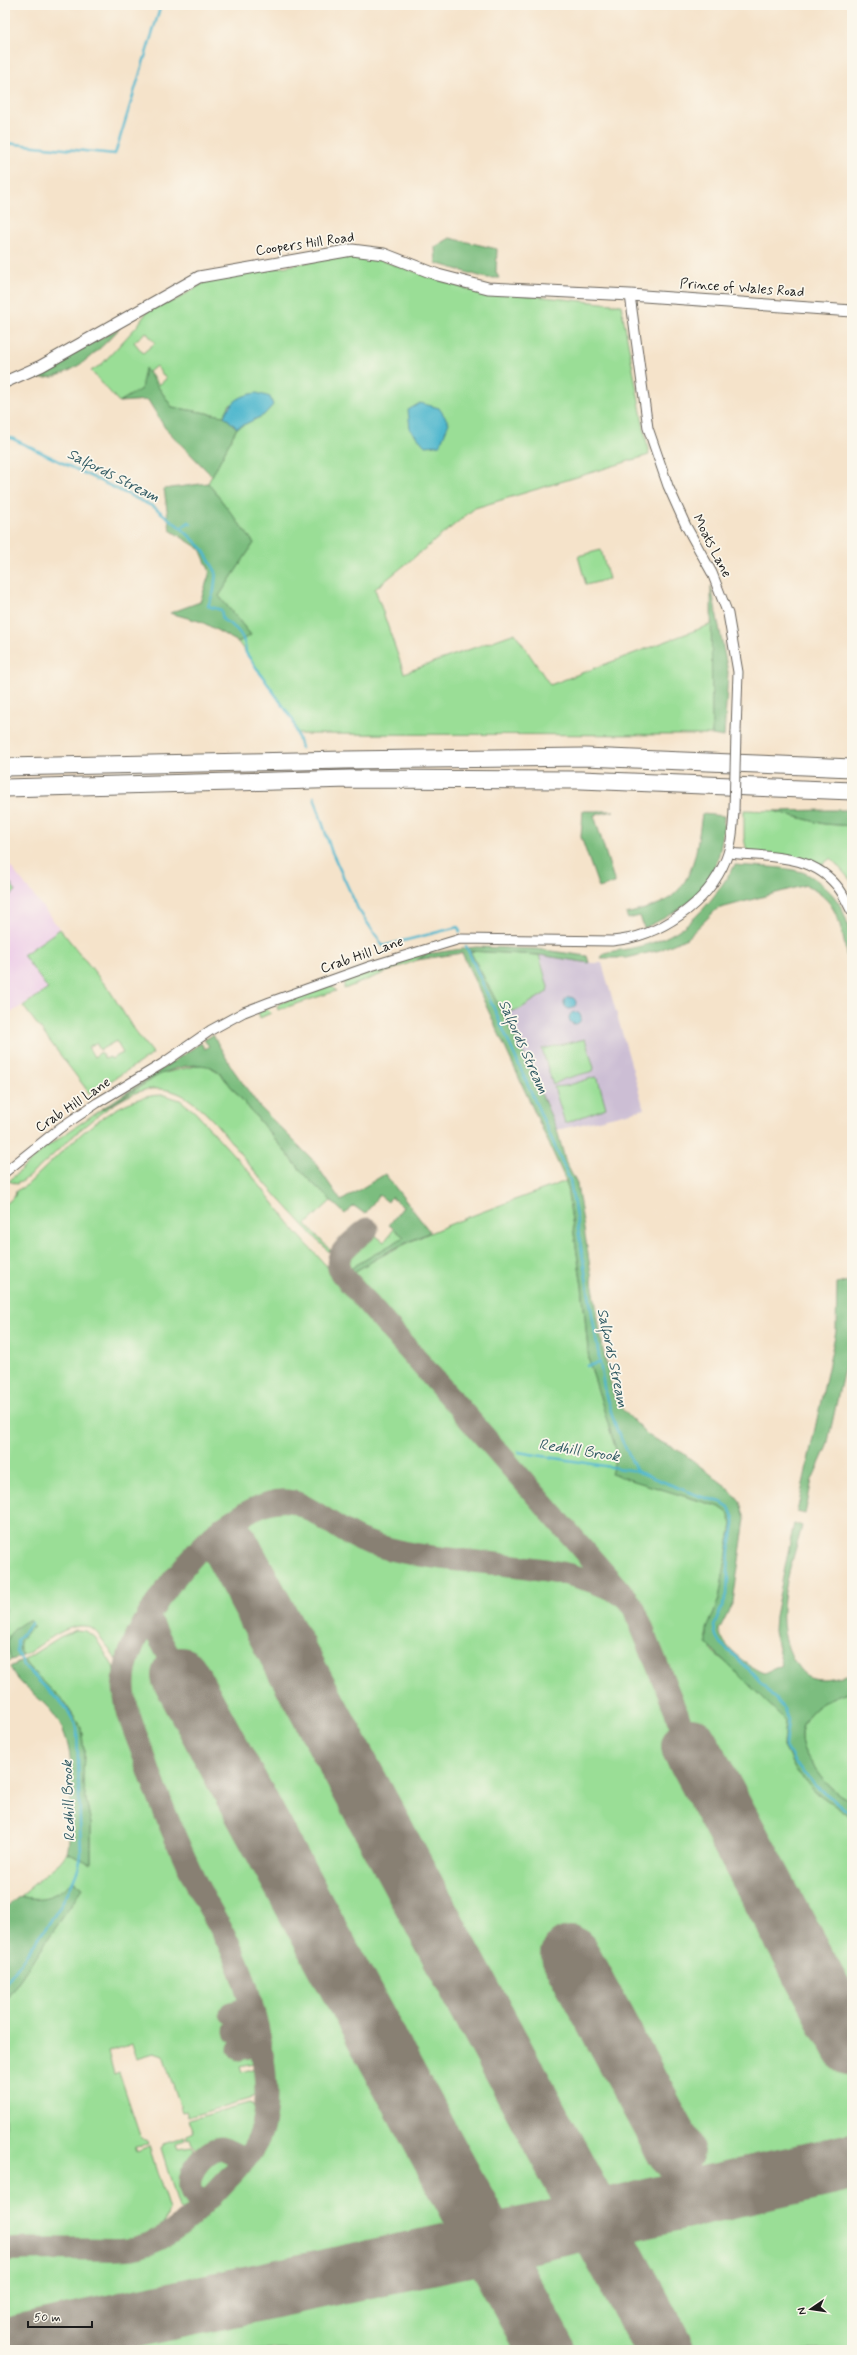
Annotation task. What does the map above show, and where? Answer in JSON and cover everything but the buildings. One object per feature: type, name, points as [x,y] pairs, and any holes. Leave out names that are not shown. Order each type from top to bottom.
[{"type":"highway","points":[[5,767],[345,760],[585,758],[852,768]]},
{"type":"highway","points":[[5,788],[366,780],[581,780],[852,791]]},
{"type":"street","name":"Coopers Hill Road","points":[[5,382],[41,366],[198,277],[352,250],[384,254],[438,275],[488,288],[630,295]]},
{"type":"street","name":"Prince of Wales Road","points":[[630,295],[852,311]]},
{"type":"street","name":"Moats Lane","points":[[630,295],[648,428],[668,486],[686,526],[712,573],[728,614],[738,672],[734,811],[731,838]]},
{"type":"street","name":"Crab Hill Lane","points":[[5,1172],[60,1128],[162,1064],[211,1030],[244,1012],[371,966],[455,940],[468,938],[560,942],[612,941],[646,934],[668,923],[697,900],[717,877],[728,853],[731,838]]},
{"type":"street","points":[[728,853],[775,856],[806,864],[831,880],[851,907]]},
{"type":"shaded area","points":[[10,866],[60,929],[24,955],[48,989],[9,1014],[5,1009],[5,867]]},
{"type":"shaded area","points":[[537,949],[587,956],[590,963],[602,963],[644,1109],[557,1130],[523,1052],[502,1012],[518,1010],[547,992],[548,987]]},
{"type":"green space","points":[[450,238],[497,249],[496,272],[499,278],[486,278],[436,263],[435,247]]},
{"type":"green space","points":[[334,257],[380,260],[467,289],[621,305],[649,455],[475,508],[375,589],[404,673],[515,633],[550,685],[712,624],[712,735],[297,734],[293,720],[238,642],[251,635],[219,596],[254,543],[208,483],[237,428],[264,415],[230,404],[224,416],[172,407],[159,388],[119,402],[91,371],[102,364],[138,325],[148,310],[176,300],[205,282]],"holes":[[[146,332],[155,343],[143,353],[134,342]],[[156,366],[166,379],[159,385],[149,372]]]},
{"type":"green space","points":[[120,328],[90,357],[63,374],[46,378],[25,379]]},
{"type":"green space","points":[[145,368],[172,407],[224,416],[237,428],[212,476],[165,428],[148,400],[119,402],[141,389]]},
{"type":"green space","points":[[208,483],[254,543],[219,596],[251,635],[238,642],[202,622],[170,613],[200,602],[210,572],[200,549],[170,530],[164,489]]},
{"type":"green space","points":[[601,550],[609,579],[586,585],[578,556]]},
{"type":"green space","points":[[711,586],[728,672],[724,737],[712,735]]},
{"type":"green space","points":[[744,810],[774,811],[824,824],[852,826],[852,882],[831,858],[820,866],[747,851],[744,839]]},
{"type":"green space","points":[[852,810],[852,826],[824,824],[774,811]]},
{"type":"green space","points":[[583,811],[614,811],[594,815],[615,883],[599,888],[581,837]]},
{"type":"green space","points":[[702,814],[724,816],[722,838],[718,857],[712,873],[704,886],[694,898],[680,909],[644,928],[640,916],[628,919],[626,914],[661,903],[672,896],[681,887],[688,876],[696,852]]},
{"type":"green space","points":[[735,865],[777,868],[802,872],[817,880],[835,898],[843,911],[848,924],[852,953],[852,999],[846,950],[840,924],[830,904],[825,898],[806,885],[717,909],[687,938],[660,950],[627,958],[601,958],[604,953],[633,948],[655,942],[683,927],[706,906],[726,880]]},
{"type":"green space","points":[[5,876],[16,891],[5,899]]},
{"type":"green space","points":[[60,929],[110,991],[134,1030],[153,1054],[90,1094],[23,1006],[48,989],[23,955]],"holes":[[[116,1041],[123,1053],[111,1059],[110,1057],[105,1059],[101,1052],[94,1057],[88,1047],[96,1043],[100,1050]]]},
{"type":"green space","points":[[476,947],[537,949],[587,956],[589,963],[539,955],[470,951],[523,1052],[557,1130],[566,1163],[577,1184],[603,1350],[614,1396],[622,1409],[649,1436],[683,1453],[727,1487],[740,1502],[745,1519],[733,1602],[719,1630],[725,1643],[736,1655],[761,1672],[765,1673],[782,1665],[774,1631],[775,1616],[794,1523],[802,1526],[788,1575],[785,1592],[783,1624],[786,1641],[792,1657],[804,1674],[820,1679],[852,1674],[852,1691],[843,1693],[826,1701],[811,1713],[805,1720],[802,1728],[801,1742],[808,1757],[827,1783],[836,1792],[852,1801],[852,1818],[813,1790],[796,1770],[783,1745],[785,1720],[707,1644],[707,1629],[719,1599],[732,1524],[728,1513],[720,1507],[611,1474],[617,1453],[589,1361],[582,1286],[566,1181],[462,953],[417,960],[427,954]]},
{"type":"green space","points":[[470,951],[539,955],[548,987],[547,992],[518,1010],[502,1012]]},
{"type":"green space","points":[[427,954],[417,960],[344,989],[344,980],[392,961]]},
{"type":"green space","points":[[331,985],[336,991],[278,1010],[277,1006],[280,1003]]},
{"type":"green space","points":[[267,1009],[271,1013],[260,1018],[258,1012]]},
{"type":"green space","points":[[213,1035],[232,1068],[259,1106],[313,1160],[341,1201],[385,1174],[430,1232],[391,1250],[349,1275],[346,1271],[404,1237],[389,1225],[403,1207],[391,1197],[388,1202],[379,1195],[365,1214],[354,1206],[345,1214],[307,1178],[219,1072],[213,1068],[198,1065],[167,1071],[145,1082],[116,1102],[100,1110],[201,1043],[205,1049],[209,1046],[204,1040]]},
{"type":"green space","points":[[585,1039],[594,1068],[593,1071],[564,1079],[553,1085],[542,1049]]},
{"type":"green space","points":[[204,1064],[219,1072],[302,1172],[332,1200],[306,1224],[330,1250],[329,1252],[270,1189],[205,1112],[187,1098],[168,1090],[148,1089],[135,1093],[119,1101],[90,1122],[23,1181],[16,1184],[9,1181],[45,1148],[100,1110],[115,1103],[160,1074]]},
{"type":"green space","points":[[595,1077],[598,1079],[606,1108],[565,1123],[554,1087],[566,1086]]},
{"type":"green space","points":[[164,1095],[180,1100],[195,1112],[250,1173],[296,1232],[590,1560],[593,1567],[592,1572],[584,1574],[546,1565],[431,1552],[393,1545],[349,1528],[303,1500],[289,1495],[279,1496],[236,1511],[208,1532],[148,1605],[121,1661],[117,1661],[104,1641],[95,1631],[87,1627],[78,1626],[58,1633],[23,1656],[20,1647],[21,1640],[26,1633],[34,1627],[9,1635],[7,1646],[11,1660],[5,1662],[5,1205],[15,1196],[16,1191],[27,1185],[72,1142],[107,1114],[126,1104],[145,1097]]},
{"type":"green space","points":[[566,1181],[582,1286],[589,1361],[617,1453],[612,1474],[720,1507],[728,1513],[732,1524],[719,1599],[706,1635],[712,1651],[735,1670],[785,1720],[783,1745],[796,1770],[813,1790],[852,1818],[852,2029],[683,1714],[636,1598],[418,1355],[349,1275],[401,1246],[455,1222]]},
{"type":"green space","points":[[394,1229],[405,1237],[346,1271],[343,1265],[375,1235],[384,1242]]},
{"type":"green space","points":[[852,1280],[852,1326],[846,1360],[827,1446],[812,1480],[805,1514],[797,1512],[836,1331],[837,1284]]},
{"type":"green space","points":[[289,1507],[359,1546],[425,1563],[562,1579],[600,1591],[628,1606],[665,1700],[678,1742],[852,2066],[852,2350],[5,2350],[5,2257],[133,2255],[161,2246],[181,2234],[207,2210],[251,2163],[260,2151],[266,2138],[270,2120],[271,2098],[268,2050],[252,1981],[240,1952],[203,1886],[191,1860],[160,1785],[137,1722],[129,1689],[133,1661],[147,1630],[175,1587],[194,1564],[217,1541],[243,1522],[272,1510]]},
{"type":"green space","points":[[30,1619],[34,1627],[23,1636],[21,1640],[20,1647],[23,1656],[11,1660],[8,1639],[17,1627]]},
{"type":"green space","points":[[76,1630],[86,1631],[95,1637],[113,1666],[121,1703],[147,1782],[187,1879],[231,1960],[246,2007],[228,2009],[229,2017],[247,2012],[250,2024],[231,2028],[233,2034],[251,2029],[254,2043],[235,2047],[237,2053],[255,2048],[257,2062],[240,2066],[242,2072],[258,2067],[260,2093],[249,2099],[188,2117],[186,2111],[182,2112],[163,2056],[154,2053],[137,2058],[132,2044],[108,2052],[114,2074],[119,2072],[141,2138],[147,2141],[148,2144],[135,2146],[137,2151],[149,2146],[169,2210],[163,2227],[155,2235],[130,2242],[5,2243],[5,2001],[83,1888],[73,1881],[49,1897],[36,1899],[20,1896],[60,1862],[67,1853],[91,1863],[91,1824],[83,1784],[84,1750],[81,1728],[65,1703],[24,1660],[60,1637]]},
{"type":"green space","points":[[24,1660],[65,1703],[81,1728],[84,1750],[83,1784],[91,1824],[91,1864],[67,1853],[71,1789],[71,1762],[69,1748],[59,1722],[51,1711],[18,1680],[10,1667]]},
{"type":"green space","points":[[852,1691],[852,1801],[836,1792],[823,1779],[806,1754],[802,1746],[801,1738],[805,1720],[818,1706],[843,1693]]},
{"type":"green space","points":[[73,1881],[83,1888],[5,2001],[5,1908],[20,1896],[28,1898],[42,1898],[61,1891]]},
{"type":"green space","points":[[249,2103],[259,2107],[259,2112],[255,2132],[247,2146],[241,2148],[217,2144],[206,2150],[202,2146],[198,2150],[192,2144],[190,2139],[187,2140],[186,2136],[194,2133],[189,2120]]},
{"type":"green space","points":[[184,2137],[185,2140],[176,2143],[178,2148],[192,2146],[196,2151],[193,2155],[196,2159],[188,2170],[186,2182],[187,2195],[191,2208],[185,2211],[179,2207],[161,2149],[164,2143]]},
{"type":"green space","points":[[222,2152],[228,2155],[233,2163],[231,2167],[206,2194],[198,2191],[195,2179],[197,2173],[205,2161],[216,2153]]},
{"type":"water","points":[[257,393],[270,397],[273,405],[264,415],[237,428],[224,416],[230,406],[241,397]]},
{"type":"water","points":[[420,403],[439,408],[449,423],[440,445],[425,446],[410,429],[408,410]]},
{"type":"water","points":[[572,997],[575,998],[575,1008],[568,1009],[565,1008],[564,1001],[565,998]]},
{"type":"water","points":[[577,1012],[580,1013],[580,1023],[573,1024],[570,1023],[569,1016],[570,1013]]},
{"type":"waterway","points":[[5,143],[115,154],[161,5]]},
{"type":"waterway","name":"Salfords Stream","points":[[5,435],[154,507],[181,528],[202,548],[216,572],[214,591],[208,606],[221,610],[223,620],[237,629],[240,633],[244,642],[246,653],[293,720],[301,748]]},
{"type":"waterway","points":[[181,528],[189,522],[191,524]]},
{"type":"waterway","name":"Salfords Stream","points":[[314,797],[331,850],[358,909],[383,946],[458,927],[460,932]]},
{"type":"waterway","name":"Salfords Stream","points":[[466,946],[570,1180],[605,1393],[617,1430],[636,1470]]},
{"type":"waterway","name":"Redhill Brook","points":[[587,1366],[599,1363]]},
{"type":"waterway","name":"Salfords Stream","points":[[518,1452],[636,1471],[699,1496],[721,1502],[729,1507],[734,1519],[734,1525],[729,1551],[727,1595],[714,1626],[716,1636],[720,1643],[749,1669],[784,1709],[788,1720],[785,1745],[794,1761],[814,1784],[846,1810],[852,1813]]},
{"type":"waterway","name":"Redhill Brook","points":[[5,1984],[61,1905],[77,1872],[81,1856],[77,1728],[67,1709],[24,1666],[17,1651],[17,1640],[32,1623]]},
{"type":"taxiway","points":[[367,1229],[345,1248],[341,1254],[338,1266],[341,1273],[633,1606],[690,1746]]},
{"type":"taxiway","points":[[5,2250],[120,2249],[138,2247],[163,2237],[195,2213],[243,2162],[257,2142],[265,2117],[265,2071],[261,2046],[256,2020],[242,1975],[231,1947],[196,1883],[182,1853],[156,1790],[126,1704],[124,1685],[126,1668],[131,1650],[139,1632],[161,1596],[197,1552],[228,1524],[241,1516],[268,1503],[281,1501],[294,1502],[309,1509],[361,1540],[393,1550],[427,1556],[532,1568],[566,1574],[598,1584],[627,1598]]},
{"type":"taxiway","points":[[149,1614],[150,1621],[180,1676]]},
{"type":"taxiway","points":[[231,2013],[252,2008]]},
{"type":"taxiway","points":[[235,2031],[256,2025]]},
{"type":"taxiway","points":[[239,2049],[260,2044]]},
{"type":"taxiway","points":[[199,2209],[199,2203],[192,2194],[190,2187],[192,2174],[199,2162],[210,2152],[222,2148],[235,2154],[242,2162],[241,2165]]},
{"type":"runway","points":[[229,1544],[665,2350]]},
{"type":"runway","points":[[180,1676],[546,2350]]},
{"type":"runway","points":[[690,1746],[852,2047]]},
{"type":"runway","points":[[570,1955],[675,2150]]},
{"type":"runway","points":[[5,2346],[487,2244],[852,2162]]}]
